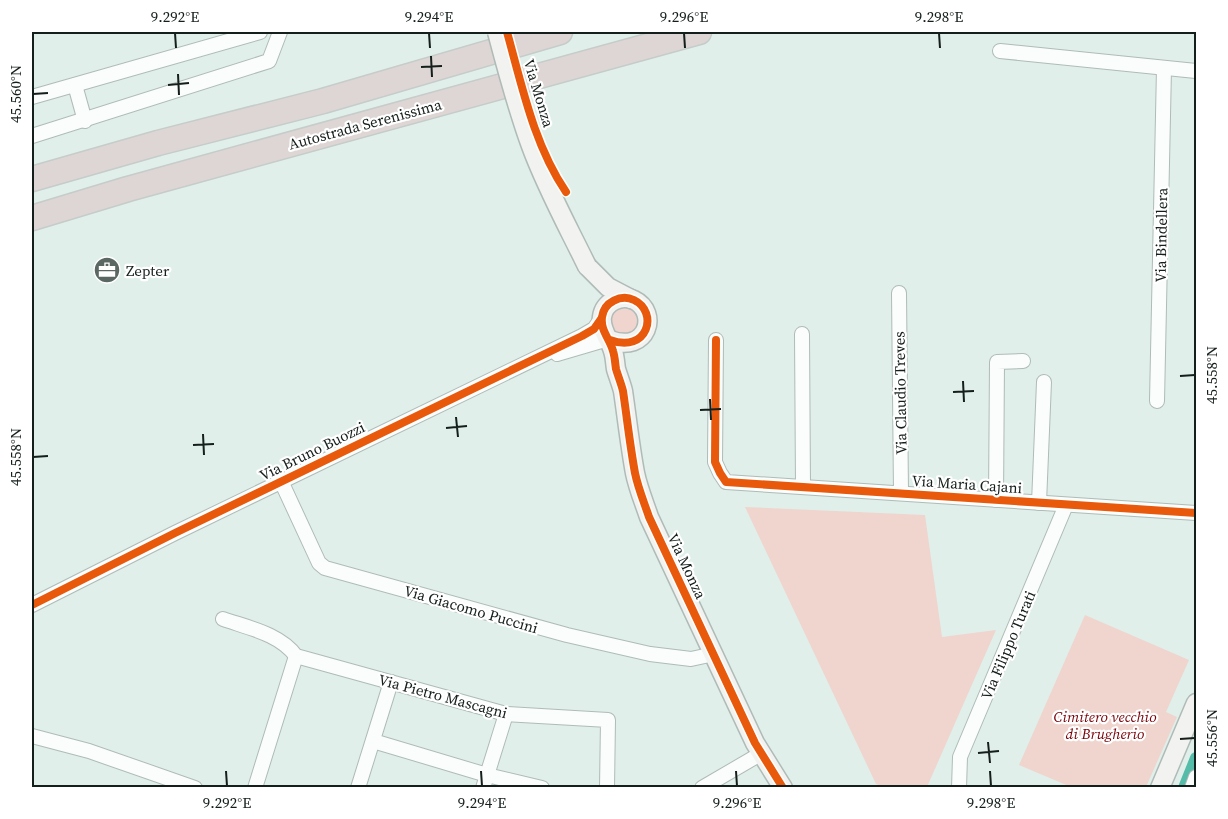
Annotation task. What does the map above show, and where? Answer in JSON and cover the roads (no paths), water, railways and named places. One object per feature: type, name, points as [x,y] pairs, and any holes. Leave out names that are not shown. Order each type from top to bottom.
[{"type":"highway","points":[[32,179],[158,143],[323,101],[560,32]]},
{"type":"highway","name":"Autostrada Serenissima","points":[[32,218],[128,189],[699,32]]},
{"type":"street","points":[[32,97],[260,32]]},
{"type":"street","points":[[32,136],[269,61],[280,32]]},
{"type":"street","name":"Via Monza","points":[[497,32],[531,147],[587,266],[600,298],[602,316]]},
{"type":"street","points":[[1000,51],[1197,71]]},
{"type":"street","name":"Via Bindellera","points":[[1157,401],[1164,68]]},
{"type":"street","points":[[75,85],[85,121]]},
{"type":"street","name":"Via Monza","points":[[587,266],[608,287],[633,300]]},
{"type":"street","name":"Via Claudio Treves","points":[[899,293],[901,494]]},
{"type":"street","points":[[618,299],[633,300],[640,304],[648,320],[642,336],[632,343],[621,344],[609,340],[603,330],[602,316],[612,302],[618,299]]},
{"type":"street","name":"Via Bruno Buozzi","points":[[32,605],[281,481],[590,332],[602,316]]},
{"type":"street","points":[[802,334],[803,487]]},
{"type":"street","name":"Via Monza","points":[[622,388],[628,355],[642,336]]},
{"type":"street","name":"Via Monza","points":[[609,340],[622,388],[635,475],[649,517],[762,753],[783,788]]},
{"type":"street","name":"Via Bruno Buozzi","points":[[537,358],[609,340]]},
{"type":"street","name":"Via Maria Cajani","points":[[716,340],[715,462],[726,482],[1197,513]]},
{"type":"street","points":[[996,500],[997,362],[1023,361]]},
{"type":"street","points":[[1039,503],[1044,382]]},
{"type":"street","name":"Via Giacomo Puccini","points":[[281,481],[319,563],[325,568],[567,635],[650,654],[691,659],[714,654]]},
{"type":"street","name":"Via Filippo Turati","points":[[959,788],[960,757],[1066,504]]},
{"type":"street","name":"Via Pietro Mascagni","points":[[223,619],[280,640],[290,647],[296,656],[507,714],[609,720],[606,788]]},
{"type":"street","points":[[255,788],[296,656]]},
{"type":"street","points":[[358,788],[391,682]]},
{"type":"street","points":[[1160,788],[1197,703]]},
{"type":"street","points":[[485,781],[507,714]]},
{"type":"street","points":[[32,736],[88,751],[195,788]]},
{"type":"street","points":[[373,741],[485,781],[542,788]]},
{"type":"street","points":[[702,788],[762,753]]},
{"type":"street","points":[[1192,788],[1197,777]]},
{"type":"waterway","points":[[1184,788],[1196,758]]},
{"type":"place","name":"Zepter","points":[[107,270]]},
{"type":"park label","name":"Cimitero vecchio di Brugherio","points":[[1105,724]]}]
